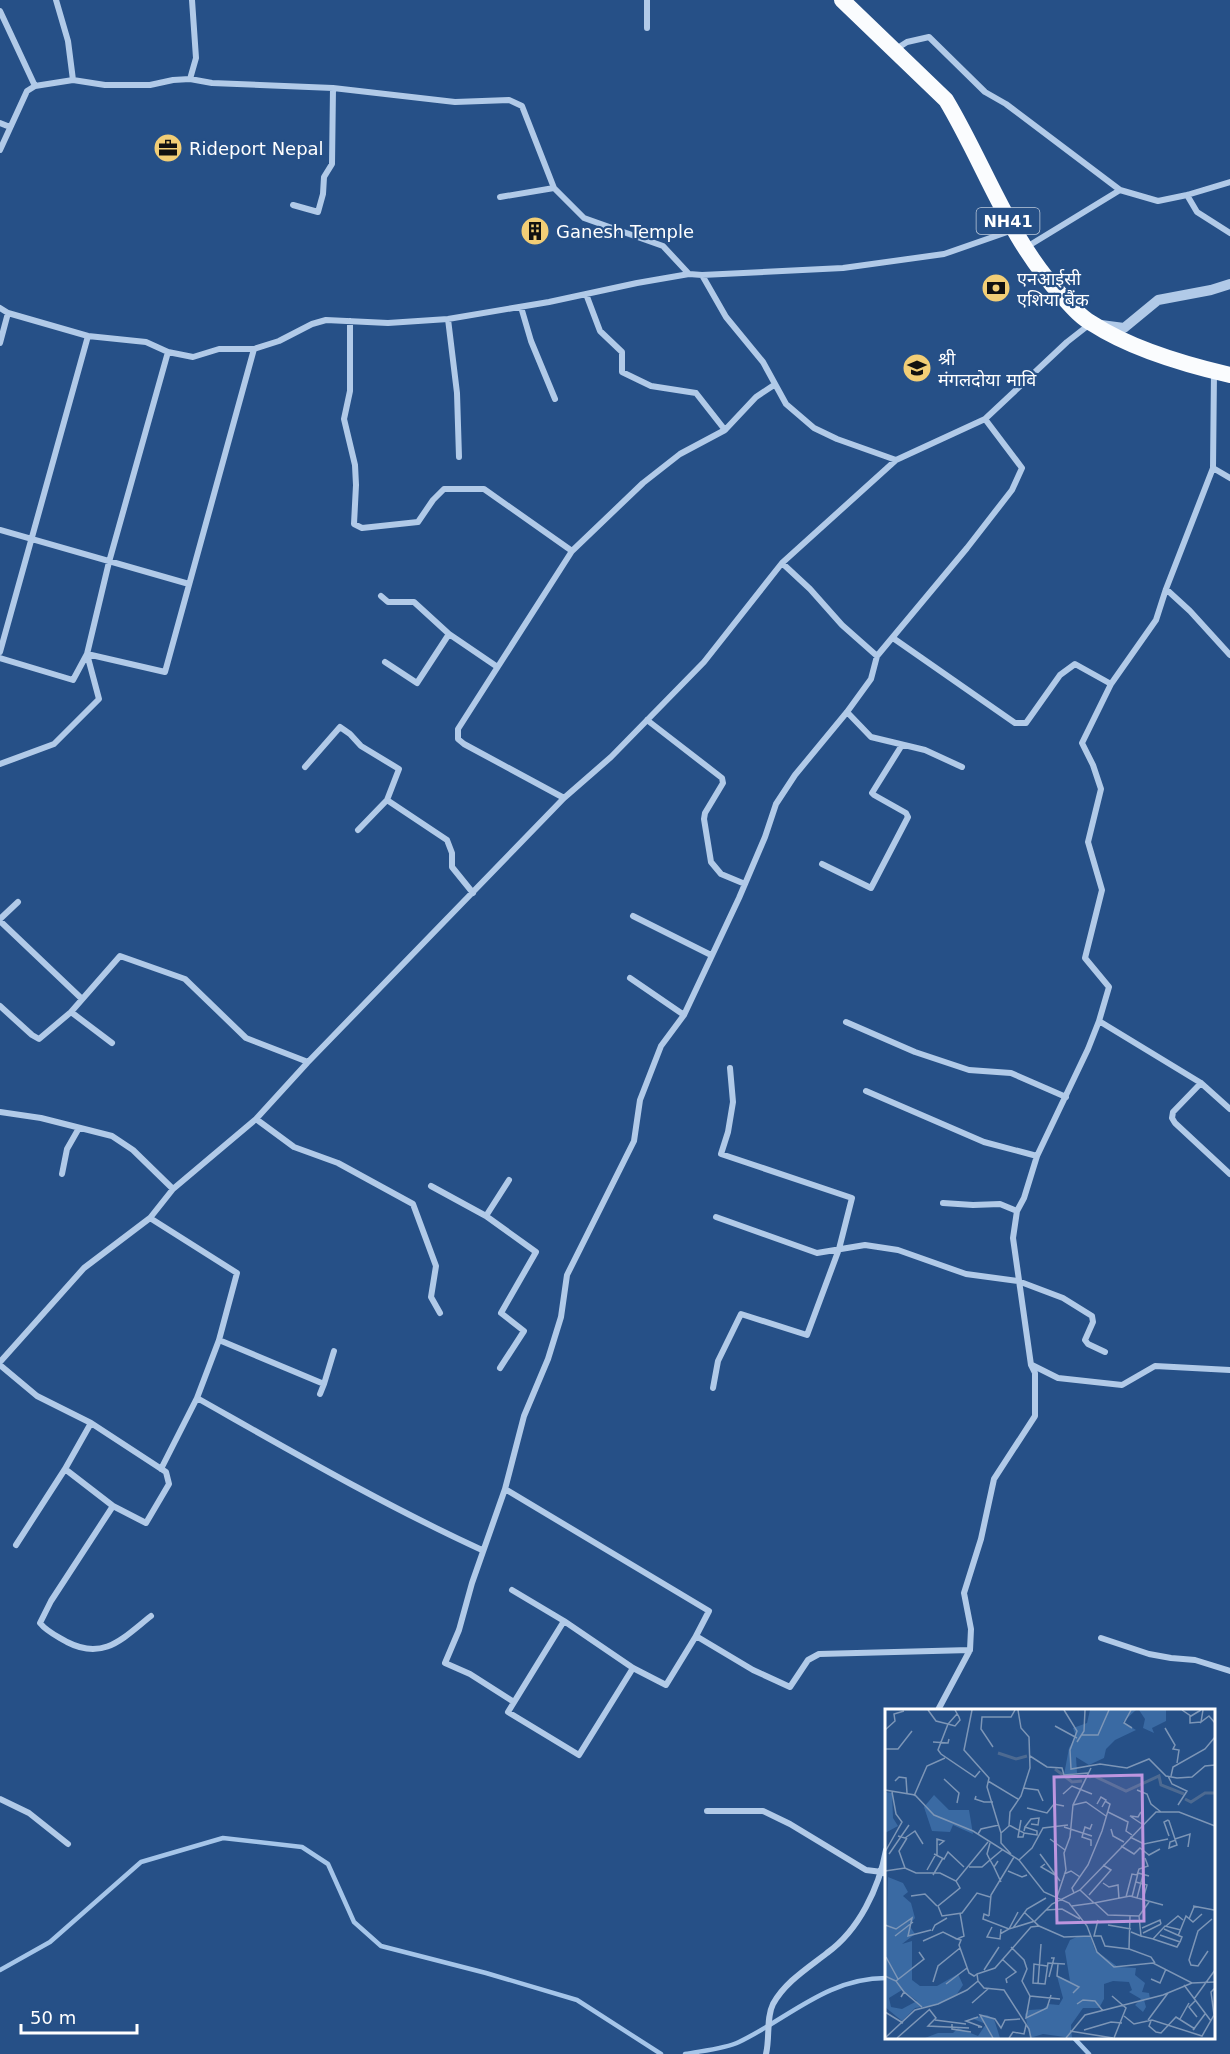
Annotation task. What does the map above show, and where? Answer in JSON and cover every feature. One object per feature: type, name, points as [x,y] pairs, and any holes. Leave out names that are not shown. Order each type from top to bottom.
[{"type":"highway","name":"NH41","points":[[842,0],[893,50],[926,78],[946,100],[1013,230],[1050,284],[1091,324],[1141,347],[1222,373]]},
{"type":"street","points":[[56,0],[68,41],[73,80]]},
{"type":"street","points":[[190,79],[196,58],[192,0]]},
{"type":"street","points":[[647,0],[647,28]]},
{"type":"street","points":[[0,11],[35,87]]},
{"type":"street","points":[[893,50],[907,42],[929,37],[984,92],[1006,104],[1120,190],[1158,201],[1230,182]]},
{"type":"street","points":[[0,150],[27,92],[35,87],[73,80],[105,85],[150,85],[190,79],[212,83],[333,88],[436,100],[509,100],[522,106],[554,188],[584,218],[663,246],[688,274]]},
{"type":"street","points":[[292,206],[318,212],[323,194],[324,177],[332,164],[333,88]]},
{"type":"street","points":[[0,123],[10,128]]},
{"type":"street","points":[[500,197],[554,188]]},
{"type":"street","points":[[1025,248],[1120,190]]},
{"type":"street","points":[[1187,195],[1197,212],[1230,233]]},
{"type":"street","points":[[0,308],[8,313],[88,336],[146,342],[168,352],[193,357],[219,350],[254,349],[279,341],[312,324],[326,320],[388,323],[448,319],[688,274],[843,268],[874,264],[944,254],[1013,230]]},
{"type":"street","points":[[702,275],[726,317],[763,362],[786,404],[814,428],[837,439],[896,460]]},
{"type":"street","points":[[65,1469],[114,1506],[146,1523],[169,1484],[166,1472],[91,1423],[37,1396],[0,1363],[84,1268],[150,1218],[173,1189],[256,1119],[308,1062],[564,798],[611,757],[704,662],[782,563],[896,460],[985,419],[1067,342],[1091,324],[1124,328],[1158,300],[1230,284]]},
{"type":"street","points":[[586,294],[600,331],[622,352],[622,372],[651,386],[696,393],[725,430]]},
{"type":"street","points":[[521,307],[531,341],[555,399]]},
{"type":"street","points":[[0,343],[8,313]]},
{"type":"street","points":[[448,319],[457,393],[459,457]]},
{"type":"street","points":[[350,321],[350,391],[344,418],[355,465],[354,524],[362,528],[418,522],[433,500],[444,489],[484,489],[572,551]]},
{"type":"street","points":[[0,652],[88,336]]},
{"type":"street","points":[[87,654],[165,672],[254,349]]},
{"type":"street","points":[[0,658],[73,680],[87,654],[109,562],[168,352]]},
{"type":"street","points":[[939,1709],[970,1650],[971,1629],[964,1593],[981,1539],[994,1479],[1035,1416],[1035,1373],[1031,1365],[1013,1238],[1017,1211],[1024,1198],[1037,1156],[1100,1021],[1109,987],[1085,958],[1102,890],[1088,842],[1101,789],[1082,743],[1111,684],[1156,620],[1213,468],[1222,373]]},
{"type":"street","points":[[564,798],[458,739],[458,729],[496,666],[572,551],[643,483],[680,454],[725,430],[756,397],[774,385]]},
{"type":"street","points":[[514,1702],[470,1674],[446,1663],[459,1630],[482,1550],[491,1533],[506,1489],[524,1416],[548,1359],[561,1317],[567,1275],[634,1141],[640,1100],[661,1046],[684,1015],[745,884],[776,804],[795,775],[871,679],[877,656],[1012,490],[1022,468],[985,419]]},
{"type":"street","points":[[1213,468],[1230,478]]},
{"type":"street","points":[[0,530],[189,584]]},
{"type":"street","points":[[782,563],[842,625],[877,656]]},
{"type":"street","points":[[1166,590],[1190,611],[1230,656]]},
{"type":"street","points":[[381,596],[388,602],[414,602],[449,634],[496,666]]},
{"type":"street","points":[[385,662],[417,683],[449,634]]},
{"type":"street","points":[[893,638],[1015,723],[1026,723],[1060,675],[1075,664],[1111,684]]},
{"type":"street","points":[[0,764],[54,744],[99,699],[87,654]]},
{"type":"street","points":[[847,712],[871,737],[925,750],[962,767]]},
{"type":"street","points":[[647,720],[722,778],[723,783],[705,813],[704,819],[711,862],[721,874],[745,884]]},
{"type":"street","points":[[305,767],[340,727],[361,746],[399,769],[387,800],[358,830]]},
{"type":"street","points":[[822,864],[871,888],[908,818],[906,813],[872,793],[902,745]]},
{"type":"street","points":[[387,800],[447,840],[452,853],[452,867],[473,893]]},
{"type":"street","points":[[18,902],[0,920],[82,999]]},
{"type":"street","points":[[633,916],[711,955]]},
{"type":"street","points":[[0,1006],[39,1040],[71,1012],[120,956],[185,979],[246,1038],[308,1062]]},
{"type":"street","points":[[630,978],[684,1015]]},
{"type":"street","points":[[71,1012],[112,1043]]},
{"type":"street","points":[[1100,1021],[1201,1083],[1230,1109]]},
{"type":"street","points":[[846,1022],[915,1052],[969,1070],[1011,1073],[1066,1097]]},
{"type":"street","points":[[713,1388],[718,1361],[741,1314],[807,1335],[839,1249],[852,1198],[722,1154],[733,1102],[730,1068]]},
{"type":"street","points":[[1201,1083],[1173,1112],[1172,1118],[1230,1174]]},
{"type":"street","points":[[866,1091],[984,1142],[1037,1156]]},
{"type":"street","points":[[0,1112],[41,1118],[112,1136],[134,1150],[173,1189]]},
{"type":"street","points":[[256,1119],[294,1147],[338,1163],[413,1204],[436,1266],[431,1297],[440,1313]]},
{"type":"street","points":[[62,1174],[67,1149],[79,1128]]},
{"type":"street","points":[[486,1216],[509,1180]]},
{"type":"street","points":[[431,1186],[486,1216],[536,1252],[501,1313],[524,1330],[500,1368]]},
{"type":"street","points":[[943,1203],[1000,1204],[1017,1211]]},
{"type":"street","points":[[716,1217],[817,1253],[866,1245],[898,1250],[966,1274],[1018,1281],[1063,1298],[1092,1316],[1093,1323],[1085,1340],[1088,1344],[1105,1352]]},
{"type":"street","points":[[150,1218],[237,1273],[219,1340],[197,1398],[161,1469]]},
{"type":"street","points":[[219,1340],[324,1384]]},
{"type":"street","points":[[320,1394],[334,1351]]},
{"type":"street","points":[[1031,1365],[1058,1378],[1122,1386],[1155,1366],[1230,1370]]},
{"type":"street","points":[[197,1398],[360,1490],[482,1550]]},
{"type":"street","points":[[16,1545],[65,1469],[91,1423]]},
{"type":"street","points":[[506,1489],[709,1611],[666,1685],[633,1668],[564,1621],[512,1590]]},
{"type":"street","points":[[114,1506],[51,1601],[40,1623],[45,1630],[81,1649],[91,1650],[104,1648],[122,1639],[151,1616]]},
{"type":"street","points":[[564,1621],[508,1712],[579,1755],[633,1668]]},
{"type":"street","points":[[696,1635],[753,1670],[790,1687],[808,1660],[819,1654],[970,1650]]},
{"type":"street","points":[[1101,1638],[1149,1654],[1196,1660],[1230,1671]]},
{"type":"street","points":[[0,1799],[29,1813],[68,1844]]},
{"type":"street","points":[[707,1811],[763,1811],[790,1824],[866,1870],[884,1873],[857,1922],[830,1952],[800,1973],[774,2002],[770,2011],[766,2054]]},
{"type":"waterway","points":[[0,1970],[50,1942],[141,1862],[223,1838],[302,1847],[328,1864],[354,1922],[381,1946],[486,1973],[577,2000],[661,2054]]},
{"type":"waterway","points":[[685,2054],[739,2042],[827,1992],[865,1980],[885,1978]]},
{"type":"waterway","points":[[1075,2039],[1089,2054]]},
{"type":"place","name":"Rideport Nepal","points":[[168,148]]},
{"type":"place","name":"Ganesh Temple","points":[[535,231]]},
{"type":"place","name":"एनआईसी एशिया बैंक","points":[[996,288]]},
{"type":"place","name":"श्री मंगलदोया मावि","points":[[917,368]]}]
